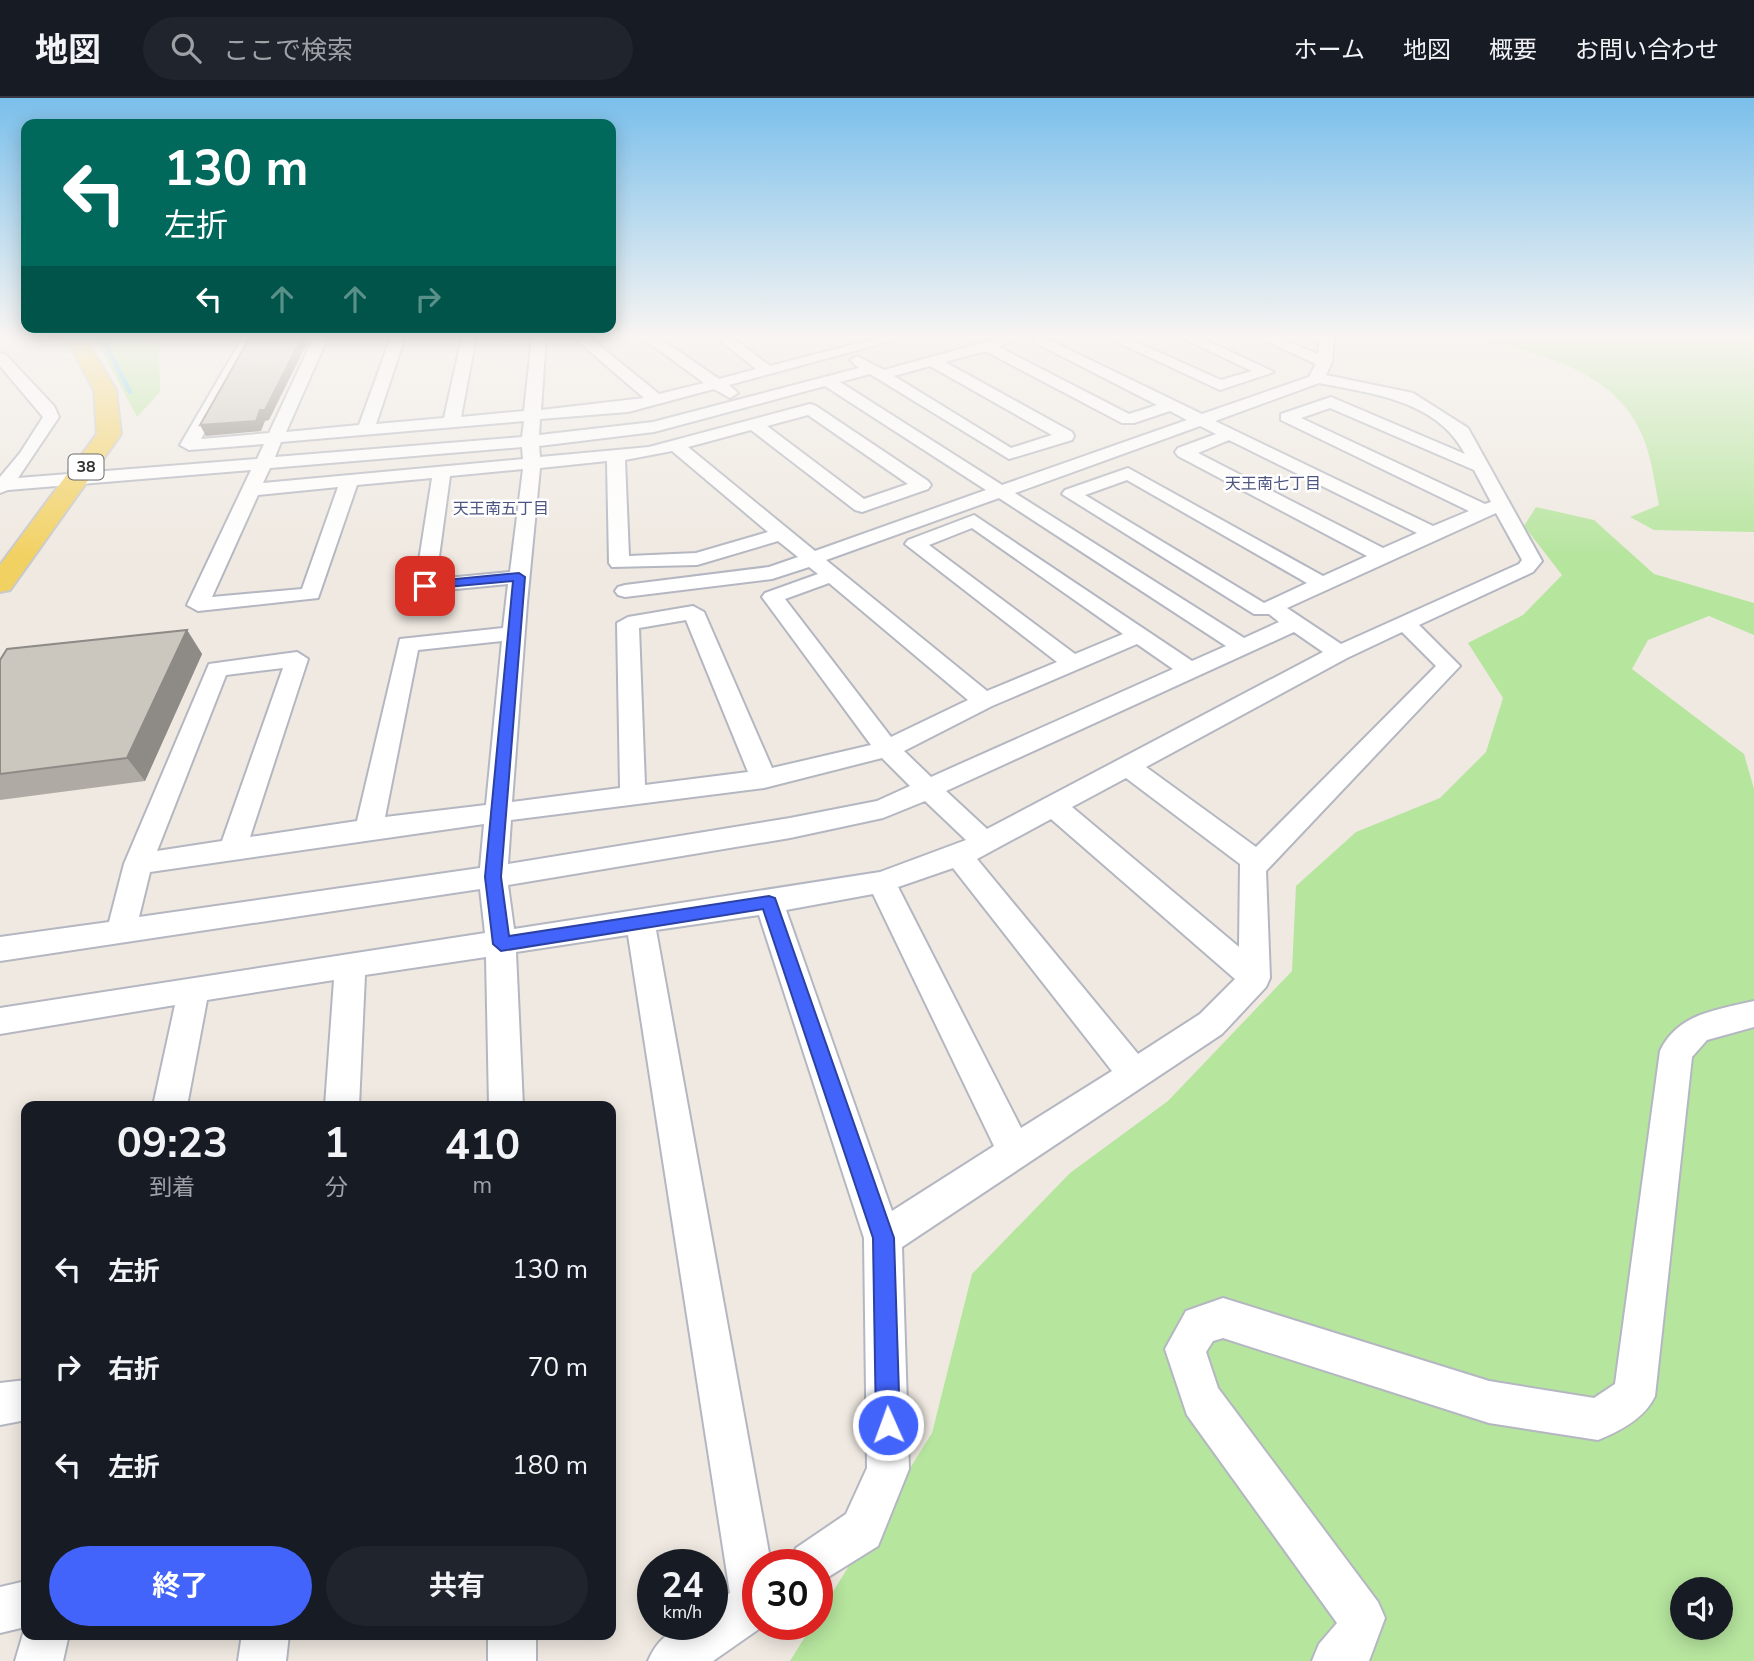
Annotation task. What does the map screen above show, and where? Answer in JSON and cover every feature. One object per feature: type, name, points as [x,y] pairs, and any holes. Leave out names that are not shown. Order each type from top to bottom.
[{"type":"main road","name":"38","points":[[0,584],[109,434],[107,410]]},
{"type":"street","points":[[1,486],[27,456],[51,417],[48,410]]},
{"type":"street","points":[[209,410],[189,445],[273,440],[600,410]]},
{"type":"street","points":[[287,410],[198,605],[311,594],[349,481]]},
{"type":"street","points":[[365,431],[372,410]]},
{"type":"street","points":[[451,424],[454,410]]},
{"type":"street","points":[[506,1101],[501,944],[493,877],[501,811],[519,577],[532,465],[530,441],[534,410]]},
{"type":"street","points":[[1,486],[530,441],[654,427],[716,410]]},
{"type":"street","points":[[251,490],[616,456],[677,447],[807,410]]},
{"type":"street","points":[[755,425],[862,506],[922,485],[811,410]]},
{"type":"street","points":[[873,410],[1243,647]]},
{"type":"street","points":[[938,410],[1009,454],[1066,436],[1019,410]]},
{"type":"street","points":[[1109,410],[1128,420],[1157,410]]},
{"type":"street","points":[[1182,410],[1432,533]]},
{"type":"street","points":[[625,591],[749,578],[813,558],[1223,410]]},
{"type":"street","points":[[1308,410],[1287,417],[1493,507]]},
{"type":"street","points":[[1349,410],[1481,467]]},
{"type":"street","points":[[0,1021],[350,964],[501,944],[640,920],[769,902],[881,882],[971,849],[1339,653],[1527,568],[1532,561],[1493,507],[1481,467],[1462,432],[1432,410]]},
{"type":"street","points":[[1231,434],[1184,452],[1381,555]]},
{"type":"street","points":[[677,447],[984,701]]},
{"type":"street","points":[[616,456],[619,564],[697,559],[784,533]]},
{"type":"street","points":[[1321,583],[1128,472],[1071,494],[1261,610],[1493,507]]},
{"type":"street","points":[[442,473],[425,586],[519,577]]},
{"type":"street","points":[[1073,663],[915,544],[974,521],[1191,671]]},
{"type":"street","points":[[833,575],[772,597],[887,749],[930,787],[971,849],[1134,1074]]},
{"type":"street","points":[[1272,607],[1339,653]]},
{"type":"street","points":[[634,796],[628,623],[693,612],[764,779]]},
{"type":"street","points":[[0,949],[493,877],[790,828],[883,809],[1297,622]]},
{"type":"street","points":[[883,1238],[1211,1024],[1255,978],[1250,889],[1252,868],[1449,666],[1406,624]]},
{"type":"street","points":[[369,829],[408,644],[514,633]]},
{"type":"street","points":[[138,864],[233,848],[501,811],[764,779],[887,749],[984,701],[1137,636]]},
{"type":"street","points":[[121,930],[138,864],[217,669],[298,659],[233,848]]},
{"type":"street","points":[[1127,766],[1257,862]]},
{"type":"street","points":[[1054,806],[1255,978]]},
{"type":"street","points":[[881,882],[1015,1152]]},
{"type":"street","points":[[769,902],[883,1238],[888,1469],[862,1530],[833,1550]]},
{"type":"street","points":[[640,920],[747,1549]]},
{"type":"street","points":[[342,1101],[350,964]]},
{"type":"street","points":[[171,1101],[194,989]]},
{"type":"street","points":[[1336,1661],[1353,1643],[1362,1618],[1202,1400],[1185,1349],[1200,1325],[1223,1318],[1489,1402],[1598,1419],[1634,1396],[1676,1051],[1697,1029],[1754,1014]]},
{"type":"street","points":[[0,1404],[21,1401]]},
{"type":"street","points":[[0,1610],[21,1605]]},
{"type":"street","points":[[672,1661],[742,1613]]},
{"type":"street","points":[[39,1661],[44,1640]]},
{"type":"street","points":[[262,1661],[265,1640]]},
{"type":"street","points":[[512,1640],[512,1661]]},
{"type":"green space","points":[[133,410],[143,410],[137,417]]},
{"type":"green space","points":[[1626,410],[1754,410],[1754,532],[1654,530],[1630,517],[1659,505],[1645,442]]},
{"type":"green space","points":[[1536,507],[1594,520],[1654,574],[1754,603],[1754,635],[1709,616],[1648,640],[1632,669],[1744,754],[1754,789],[1754,1661],[790,1661],[803,1640],[833,1640],[833,1591],[932,1433],[972,1274],[1070,1173],[1168,1101],[1292,971],[1296,886],[1356,832],[1440,798],[1486,752],[1503,698],[1468,643],[1523,615],[1562,575],[1524,526]]},
{"type":"building","points":[[209,410],[265,410],[260,410],[256,421],[200,425]]},
{"type":"building","points":[[187,630],[127,758],[0,774],[0,660],[7,649]]},
{"type":"district","name":"天王南七丁目","points":[[1273,484]]},
{"type":"district","name":"天王南五丁目","points":[[501,509]]},
{"type":"route","points":[[425,586],[519,577],[501,811],[493,877],[501,944],[640,920],[769,902],[883,1238],[888,1425]]}]
